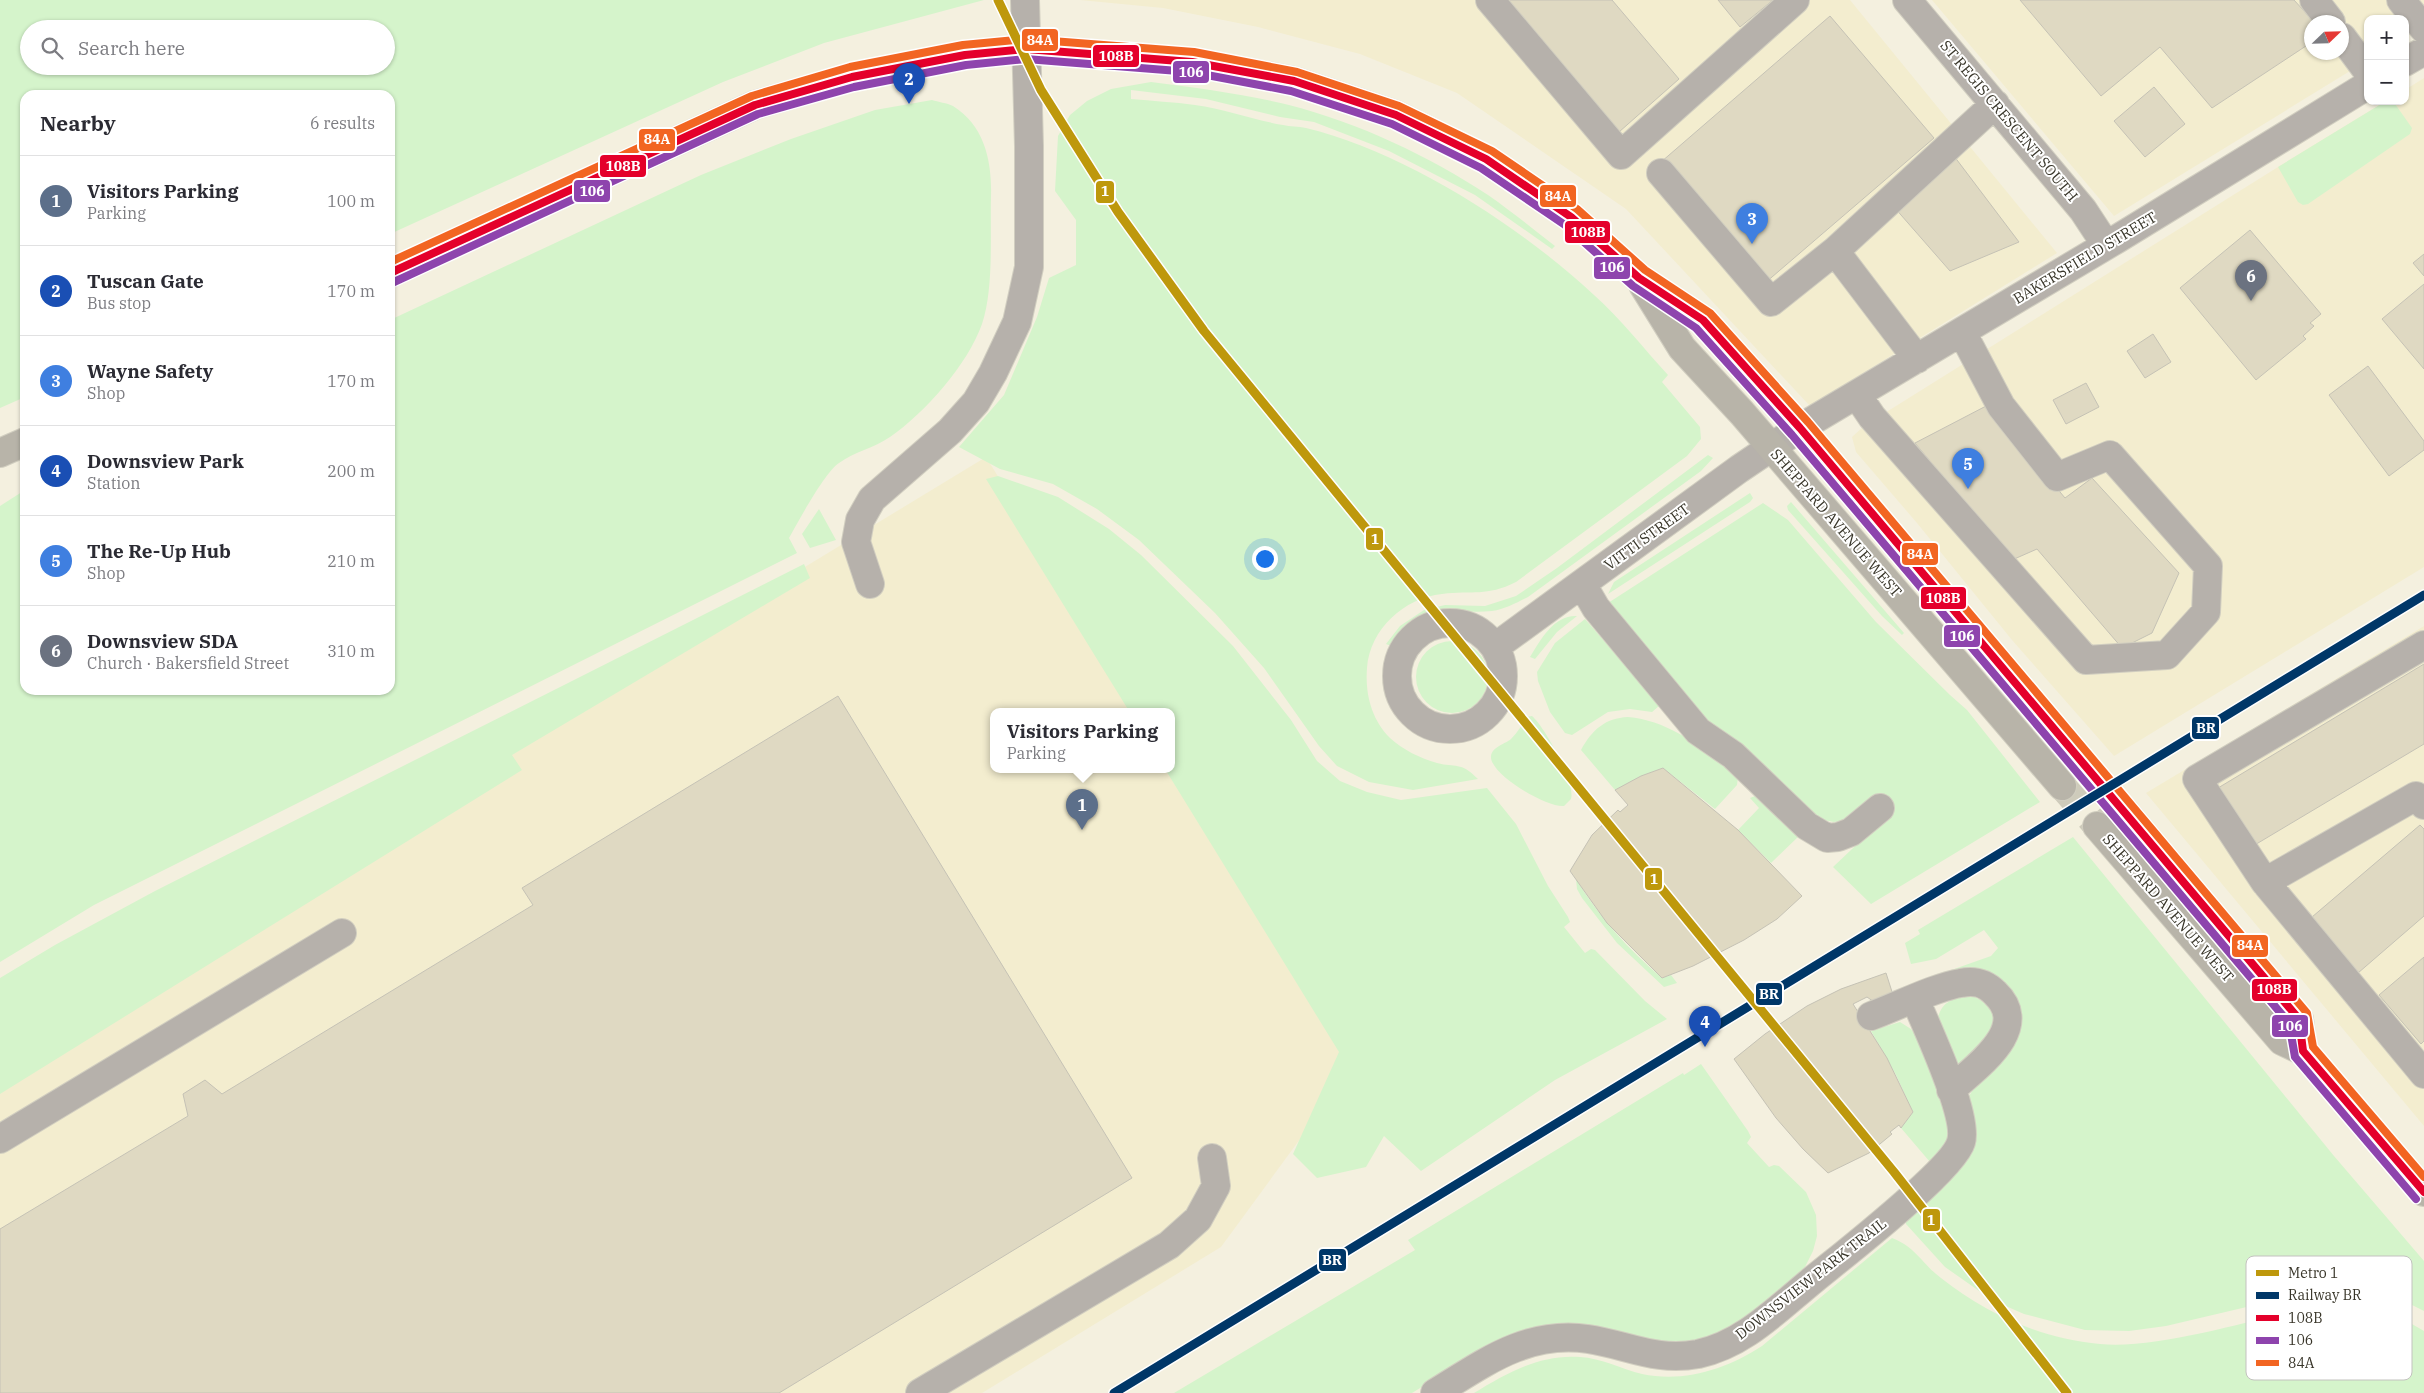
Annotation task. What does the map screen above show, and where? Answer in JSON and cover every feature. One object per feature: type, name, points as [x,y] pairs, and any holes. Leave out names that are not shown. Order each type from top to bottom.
[{"type":"main road","name":"SHEPPARD AVENUE WEST","points":[[395,272],[755,105],[852,77],[965,55],[1026,49],[1192,62],[1294,81],[1396,115],[1486,159],[1571,217],[1639,278],[1703,320],[1800,428],[2088,770]]},
{"type":"main road","name":"SHEPPARD AVENUE WEST","points":[[1639,278],[1682,348],[1772,448],[2062,786]]},
{"type":"main road","points":[[0,453],[20,444]]},
{"type":"main road","name":"SHEPPARD AVENUE WEST","points":[[2123,810],[2299,1019],[2303,1051]]},
{"type":"main road","name":"SHEPPARD AVENUE WEST","points":[[2097,826],[2282,1041],[2303,1051],[2424,1192]]},
{"type":"street","points":[[870,584],[856,542],[860,520],[872,499],[950,431],[976,402],[993,374],[1017,322],[1029,267],[1026,0]]},
{"type":"street","points":[[1490,0],[1621,155],[1795,0]]},
{"type":"street","points":[[2314,0],[2326,15]]},
{"type":"street","name":"ST REGIS CRESCENT SOUTH","points":[[1909,1],[2083,210],[2106,245]]},
{"type":"street","points":[[2407,2],[2424,30]]},
{"type":"street","points":[[2349,46],[2364,67]]},
{"type":"street","points":[[2408,60],[2424,51]]},
{"type":"street","name":"BAKERSFIELD STREET","points":[[1800,428],[1962,332],[2364,87]]},
{"type":"street","points":[[1661,173],[1771,302],[1835,251],[1995,104]]},
{"type":"street","points":[[1835,251],[1917,359]]},
{"type":"street","points":[[1857,395],[1872,416],[2086,660],[2166,655],[2206,612],[2208,566],[2110,455],[2057,477],[2001,406],[1962,332]]},
{"type":"street","name":"VITTI STREET","points":[[1495,647],[1739,469],[1800,428]]},
{"type":"street","points":[[1582,584],[1596,608],[1698,731],[1733,755],[1807,826],[1827,838],[1838,838],[1851,832],[1880,808]]},
{"type":"street","points":[[2424,646],[2197,779],[2265,882],[2424,1074]]},
{"type":"street","points":[[2265,882],[2416,796],[2424,805]]},
{"type":"street","points":[[0,1139],[342,933]]},
{"type":"street","points":[[1871,1016],[1953,985],[1971,982],[1982,983],[1991,988],[2004,1005],[2007,1017],[2003,1041],[1951,1090]]},
{"type":"street","name":"DOWNSVIEW PARK TRAIL","points":[[1435,1393],[1501,1353],[1534,1341],[1560,1338],[1589,1340],[1646,1355],[1663,1356],[1699,1353],[1735,1340],[1765,1320],[1890,1215],[1950,1160],[1961,1142],[1962,1131],[1951,1090],[1915,999]]},
{"type":"street","points":[[920,1393],[1169,1245],[1198,1219],[1216,1186],[1212,1158]]},
{"type":"shaded area","points":[[1080,0],[1850,0],[2057,253],[1810,406],[1626,209],[1457,93],[1360,54],[1258,27],[1163,8]]},
{"type":"shaded area","points":[[1932,0],[2424,0],[2424,25],[2409,34],[2409,15],[2364,15],[2364,62],[2114,216]]},
{"type":"shaded area","points":[[2424,78],[2424,567],[2114,756],[2012,640],[1917,523],[1856,452],[1852,437],[1864,426],[2379,105],[2409,105],[2409,87]]},
{"type":"shaded area","points":[[986,457],[1141,708],[990,708],[990,773],[1174,773],[1358,1060],[1221,1247],[982,1393],[0,1393],[0,1056]]},
{"type":"shaded area","points":[[2424,626],[2424,1126],[2146,793]]},
{"type":"green space","points":[[0,0],[984,0],[824,43],[723,82],[395,232],[395,90],[20,90],[20,399],[0,408]]},
{"type":"green space","points":[[1151,82],[1255,98],[1315,112],[1393,142],[1442,167],[1488,195],[1555,246],[1552,249],[1475,195],[1389,151],[1314,122],[1280,117],[1206,99],[1131,90],[1131,99],[1206,107],[1286,126],[1306,128],[1344,139],[1421,173],[1459,195],[1532,243],[1604,304],[1668,375],[1662,382],[1700,427],[1701,439],[1687,456],[1516,582],[1496,590],[1442,594],[1428,597],[1402,609],[1382,629],[1370,654],[1367,668],[1367,687],[1374,714],[1383,731],[1406,750],[1437,763],[1462,767],[1478,779],[1413,790],[1369,782],[1337,766],[1319,746],[1264,668],[1215,613],[1139,540],[1097,509],[1053,484],[1000,469],[959,447],[1004,395],[1037,317],[1049,278],[1076,265],[1076,220],[1055,191],[1058,136],[1070,115],[1087,101],[1111,89]]},
{"type":"green space","points":[[932,100],[953,106],[964,114],[979,134],[988,158],[991,183],[991,261],[986,310],[982,324],[967,355],[931,401],[890,437],[851,456],[833,468],[812,498],[789,538],[797,553],[94,905],[0,962],[0,506],[20,493],[20,695],[395,695],[395,318],[701,175],[791,139],[875,110]]},
{"type":"green space","points":[[2379,105],[2396,105],[2412,128],[2410,134],[2308,204],[2303,205],[2298,202],[2278,167]]},
{"type":"green space","points":[[1708,455],[1713,458],[1701,471],[1528,597],[1492,611],[1449,611],[1422,615],[1411,621],[1400,631],[1391,646],[1386,644],[1400,626],[1424,610],[1445,605],[1485,606],[1516,596],[1557,568]]},
{"type":"green space","points":[[998,476],[1058,497],[1109,529],[1141,555],[1233,646],[1291,720],[1317,761],[1340,781],[1367,792],[1401,800],[1487,788],[1516,824],[1548,886],[1568,917],[1570,922],[1564,927],[1585,953],[1591,949],[1595,950],[1645,1001],[1667,1019],[1555,1080],[1421,1171],[1384,1136],[1366,1167],[1317,1178],[1293,1154],[1339,1052],[1167,773],[1175,773],[1175,708],[1127,708],[986,479]]},
{"type":"green space","points":[[1750,493],[1753,498],[1750,502],[1608,594],[1614,582]]},
{"type":"green space","points":[[1791,502],[1904,633],[1902,635],[1882,616],[1788,510],[1787,506]]},
{"type":"green space","points":[[1763,503],[1788,520],[1876,622],[1967,710],[2040,802],[1871,904],[1833,867],[1888,815],[1834,822],[1818,819],[1706,724],[1608,603]]},
{"type":"green space","points":[[819,509],[836,540],[810,548],[802,534]]},
{"type":"green space","points":[[804,564],[810,578],[512,755],[522,770],[0,1094],[0,978],[55,945],[155,891]]},
{"type":"green space","points":[[1577,616],[1557,632],[1535,659],[1530,657],[1549,629],[1561,619]]},
{"type":"green space","points":[[1585,619],[1659,706],[1652,712],[1630,709],[1608,712],[1572,735],[1565,733],[1550,712],[1538,681],[1537,672],[1555,643]]},
{"type":"green space","points":[[1459,641],[1478,651],[1486,663],[1488,677],[1486,691],[1478,703],[1466,711],[1445,713],[1426,703],[1418,691],[1416,670],[1426,651],[1438,643]]},
{"type":"green space","points":[[1532,716],[1551,742],[1569,781],[1571,799],[1564,806],[1545,802],[1520,789],[1499,772],[1493,763],[1491,756],[1494,750],[1511,739],[1526,717]]},
{"type":"green space","points":[[1628,717],[1659,724],[1687,738],[1738,777],[1737,785],[1715,809],[1663,768],[1641,776],[1615,790],[1581,750],[1600,726],[1612,720]]},
{"type":"green space","points":[[1761,796],[1799,836],[1771,863],[1738,830],[1759,808],[1750,798]]},
{"type":"green space","points":[[2073,837],[2334,1156],[2424,1261],[2424,1311],[2412,1305],[2412,1256],[2246,1256],[2246,1307],[2166,1326],[2129,1331],[2085,1330],[2024,1314],[1992,1300],[1945,1267],[1906,1224],[1906,1214],[1956,1171],[1968,1098],[2016,1015],[1940,974],[1991,956],[1998,948],[1984,930],[1936,959],[1911,964],[1905,943],[1920,934],[1918,930]]},
{"type":"green space","points":[[1576,879],[1605,920],[1626,944],[1662,978],[1671,975],[1677,983],[1664,987],[1617,943],[1582,898],[1577,889]]},
{"type":"green space","points":[[1968,995],[1980,1000],[1989,1008],[1993,1014],[1994,1026],[1992,1033],[1985,1042],[1958,1068],[1938,1018],[1945,1004]]},
{"type":"green space","points":[[1900,1022],[1911,1029],[1916,1036],[1943,1098],[1951,1138],[1930,1162],[1901,1128],[1913,1112],[1896,1075],[1871,1031]]},
{"type":"green space","points":[[1701,1064],[1748,1131],[1751,1137],[1747,1143],[1769,1167],[1779,1166],[1806,1192],[1816,1215],[1817,1236],[1813,1251],[1805,1267],[1758,1311],[1719,1333],[1694,1342],[1669,1345],[1608,1332],[1443,1374],[1412,1393],[1174,1393],[1415,1250],[1408,1240],[1683,1073],[1684,1075]]},
{"type":"green space","points":[[1892,1238],[1907,1246],[1934,1273],[1977,1303],[2016,1323],[2056,1336],[2078,1341],[2121,1345],[2168,1340],[2246,1322],[2246,1380],[2412,1380],[2412,1324],[2424,1331],[2424,1393],[1474,1393],[1524,1366],[1551,1359],[1580,1357],[1596,1359],[1642,1374],[1674,1377],[1705,1372],[1720,1367],[1762,1346]]},
{"type":"building","points":[[1507,0],[1612,0],[1679,79],[1619,132]]},
{"type":"building","points":[[1718,0],[1773,0],[1740,27]]},
{"type":"building","points":[[2020,0],[2294,0],[2308,15],[2304,15],[2304,47],[2212,108],[2160,47],[2101,96]]},
{"type":"building","points":[[1830,16],[1934,138],[1765,283],[1661,162]]},
{"type":"building","points":[[2154,87],[2185,124],[2145,157],[2114,121]]},
{"type":"building","points":[[1954,156],[2019,242],[1950,271],[1894,207]]},
{"type":"building","points":[[2250,230],[2321,314],[2310,323],[2314,326],[2303,336],[2306,339],[2256,380],[2180,288]]},
{"type":"building","points":[[2424,254],[2424,276],[2413,263]]},
{"type":"building","points":[[2424,284],[2424,369],[2382,319]]},
{"type":"building","points":[[2153,334],[2171,362],[2145,378],[2127,351]]},
{"type":"building","points":[[2368,366],[2424,441],[2424,450],[2389,476],[2329,395]]},
{"type":"building","points":[[2086,383],[2099,407],[2066,424],[2053,400]]},
{"type":"building","points":[[1988,405],[2065,498],[2092,478],[2179,573],[2152,633],[2122,648],[2037,549],[2012,560],[1915,443]]},
{"type":"building","points":[[2424,664],[2424,744],[2253,846],[2218,788]]},
{"type":"building","points":[[838,696],[1132,1178],[779,1393],[0,1393],[0,1229],[188,1116],[183,1094],[205,1080],[222,1094],[533,905],[522,888]]},
{"type":"building","points":[[1663,768],[1738,830],[1802,896],[1777,919],[1744,940],[1693,966],[1662,978],[1607,923],[1570,871],[1592,835],[1618,810],[1620,812],[1628,805],[1615,790],[1641,776]]},
{"type":"building","points":[[2420,825],[2424,829],[2424,916],[2358,973],[2312,917]]},
{"type":"building","points":[[2424,957],[2424,1041],[2421,1044],[2379,995]]},
{"type":"building","points":[[1886,973],[1894,998],[1877,1004],[1867,997],[1853,1004],[1887,1058],[1913,1112],[1901,1128],[1899,1125],[1890,1132],[1892,1134],[1869,1153],[1828,1173],[1803,1149],[1776,1118],[1734,1059],[1765,1034],[1807,1006],[1841,989]]},
{"type":"tunnel","points":[[2088,770],[2123,810]]},
{"type":"tunnel","points":[[2062,786],[2097,826]]},
{"type":"metro line","name":"1","points":[[998,0],[1041,90],[1118,212],[1204,331],[1894,1172],[2067,1393]]},
{"type":"rail line","name":"BR","points":[[1114,1393],[2424,595]]},
{"type":"transit line","name":"84A","points":[[395,260],[752,96],[850,67],[963,45],[1026,39],[1194,52],[1297,72],[1399,106],[1492,151],[1577,209],[1645,270],[1710,313],[1808,422],[2307,1013],[2313,1047],[2424,1177]]},
{"type":"transit line","name":"108B","points":[[395,271],[755,105],[852,77],[965,55],[1026,49],[1192,62],[1294,81],[1396,115],[1486,159],[1571,217],[1639,278],[1703,320],[1800,428],[2299,1019],[2303,1051],[2424,1192]]},
{"type":"transit line","name":"106","points":[[395,282],[758,114],[854,87],[966,65],[1026,59],[1191,72],[1291,91],[1392,124],[1481,168],[1565,225],[1633,286],[1696,328],[1792,435],[2289,1023],[2295,1057],[2416,1199]]},
{"type":"place","name":"Tuscan Gate","points":[[909,104]]},
{"type":"place","name":"Wayne Safety","points":[[1752,244]]},
{"type":"place","name":"Downsview SDA","points":[[2251,301]]},
{"type":"place","name":"The Re-Up Hub","points":[[1968,489]]},
{"type":"place","name":"Visitors Parking","points":[[1082,830]]},
{"type":"place","name":"Downsview Park","points":[[1705,1047]]}]
